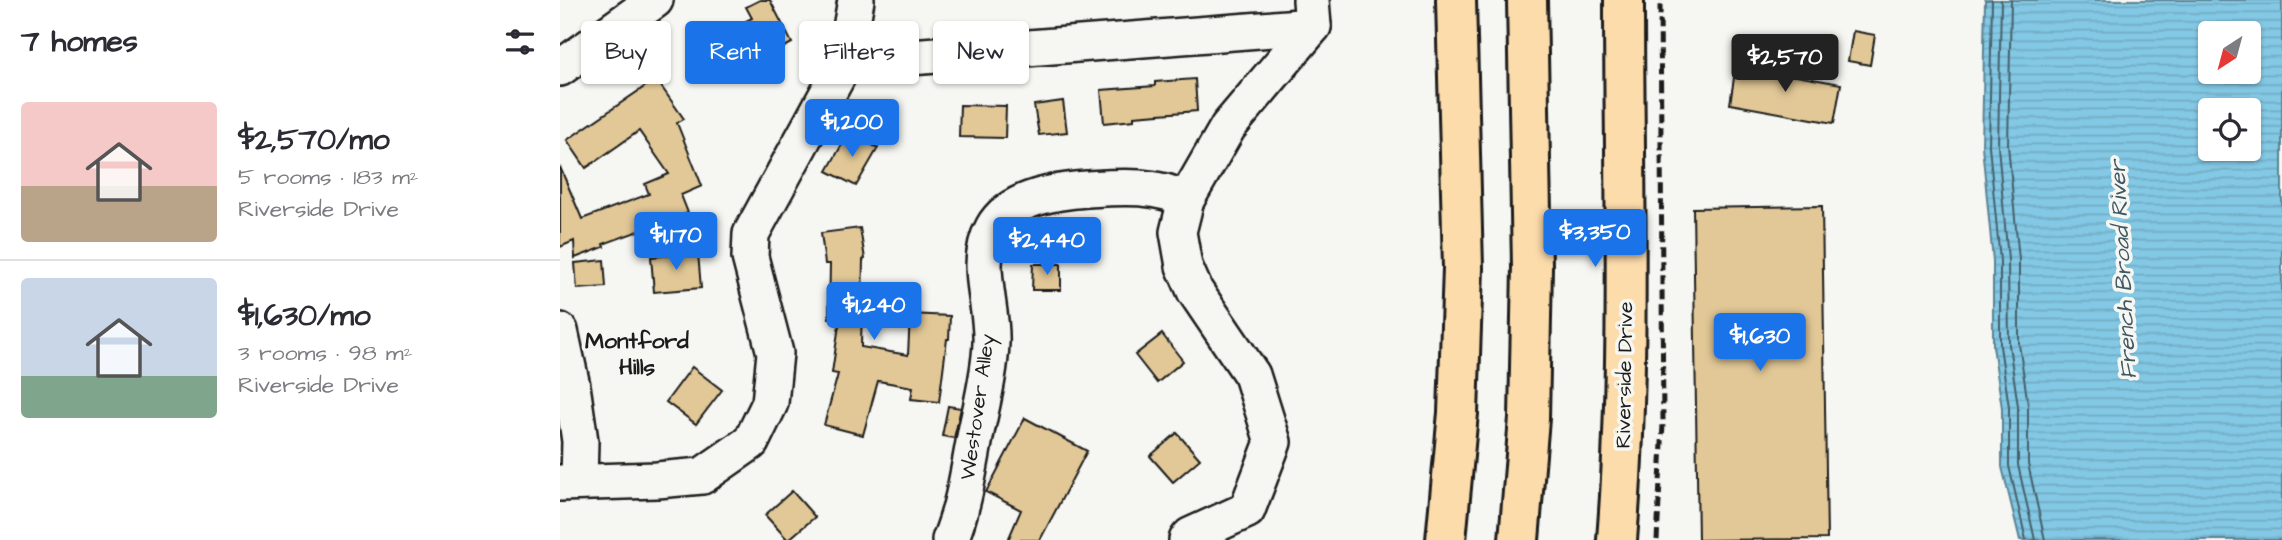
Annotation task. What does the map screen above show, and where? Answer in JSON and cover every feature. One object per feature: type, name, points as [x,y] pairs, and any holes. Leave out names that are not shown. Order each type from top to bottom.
[{"type":"main road","points":[[1446,540],[1458,413],[1463,268],[1456,0]]},
{"type":"main road","points":[[1519,540],[1529,418],[1532,267],[1527,0]]},
{"type":"main road","name":"Riverside Drive","points":[[1617,540],[1622,479],[1625,360],[1624,0]]},
{"type":"street","points":[[560,68],[655,0]]},
{"type":"street","points":[[852,21],[856,0]]},
{"type":"street","points":[[919,54],[1312,13]]},
{"type":"street","points":[[1188,540],[1190,536],[1247,510],[1273,442],[1252,375],[1195,292],[1184,265],[1178,232],[1186,200],[1228,127],[1312,13]]},
{"type":"street","points":[[560,331],[580,441],[570,483],[702,476],[751,442],[770,403],[775,354],[750,257],[751,234],[833,84]]},
{"type":"street","name":"Westover Alley","points":[[950,540],[962,504],[991,342],[984,272],[986,245],[993,227],[1015,206],[1041,197],[1077,190],[1112,187],[1149,189],[1166,191],[1186,200]]},
{"type":"water","name":"French Broad River","points":[[1985,0],[2282,0],[2282,540],[2020,540],[2002,467],[2002,408],[1993,346],[1993,261],[1982,146]]},
{"type":"building","points":[[760,0],[770,0],[781,21],[746,21],[752,18],[746,7]]},
{"type":"building","points":[[785,29],[792,43],[785,47]]},
{"type":"building","points":[[1853,31],[1875,35],[1870,65],[1848,61]]},
{"type":"building","points":[[1736,65],[1841,84],[1834,123],[1730,104]]},
{"type":"building","points":[[1195,79],[1197,111],[1134,116],[1134,120],[1104,123],[1101,90],[1155,86],[1155,82]]},
{"type":"building","points":[[649,84],[660,84],[684,119],[677,123],[702,186],[681,195],[688,213],[603,244],[604,247],[575,258],[574,241],[560,247],[560,167],[582,219],[649,194],[645,184],[669,174],[639,131],[586,168],[567,140]]},
{"type":"building","points":[[1063,101],[1067,132],[1039,135],[1034,105]]},
{"type":"building","points":[[960,105],[1006,106],[1005,138],[959,137]]},
{"type":"building","points":[[849,132],[878,148],[856,186],[827,171]]},
{"type":"building","points":[[1822,206],[1827,539],[1698,540],[1693,208]]},
{"type":"building","points":[[860,228],[865,259],[861,347],[908,355],[910,314],[950,316],[939,402],[911,399],[913,387],[878,381],[863,435],[824,425],[838,374],[832,373],[840,318],[829,318],[830,264],[825,264],[821,233]]},
{"type":"building","points":[[698,253],[701,288],[654,292],[651,257]]},
{"type":"building","points":[[604,260],[606,287],[577,289],[575,263]]},
{"type":"building","points":[[1033,264],[1061,264],[1061,290],[1032,290]]},
{"type":"building","points":[[1162,334],[1183,361],[1157,383],[1135,355]]},
{"type":"building","points":[[692,367],[722,390],[696,424],[666,402]]},
{"type":"building","points":[[948,406],[961,408],[954,438],[942,436]]},
{"type":"building","points":[[1025,418],[1087,451],[1040,540],[1008,540],[1021,510],[986,492]]},
{"type":"building","points":[[1177,433],[1200,459],[1173,482],[1150,456]]},
{"type":"building","points":[[792,491],[815,517],[788,540],[765,515]]},
{"type":"railway","points":[[1657,540],[1663,424],[1660,0]]},
{"type":"district","name":"Montford Hills","points":[[637,353]]}]
